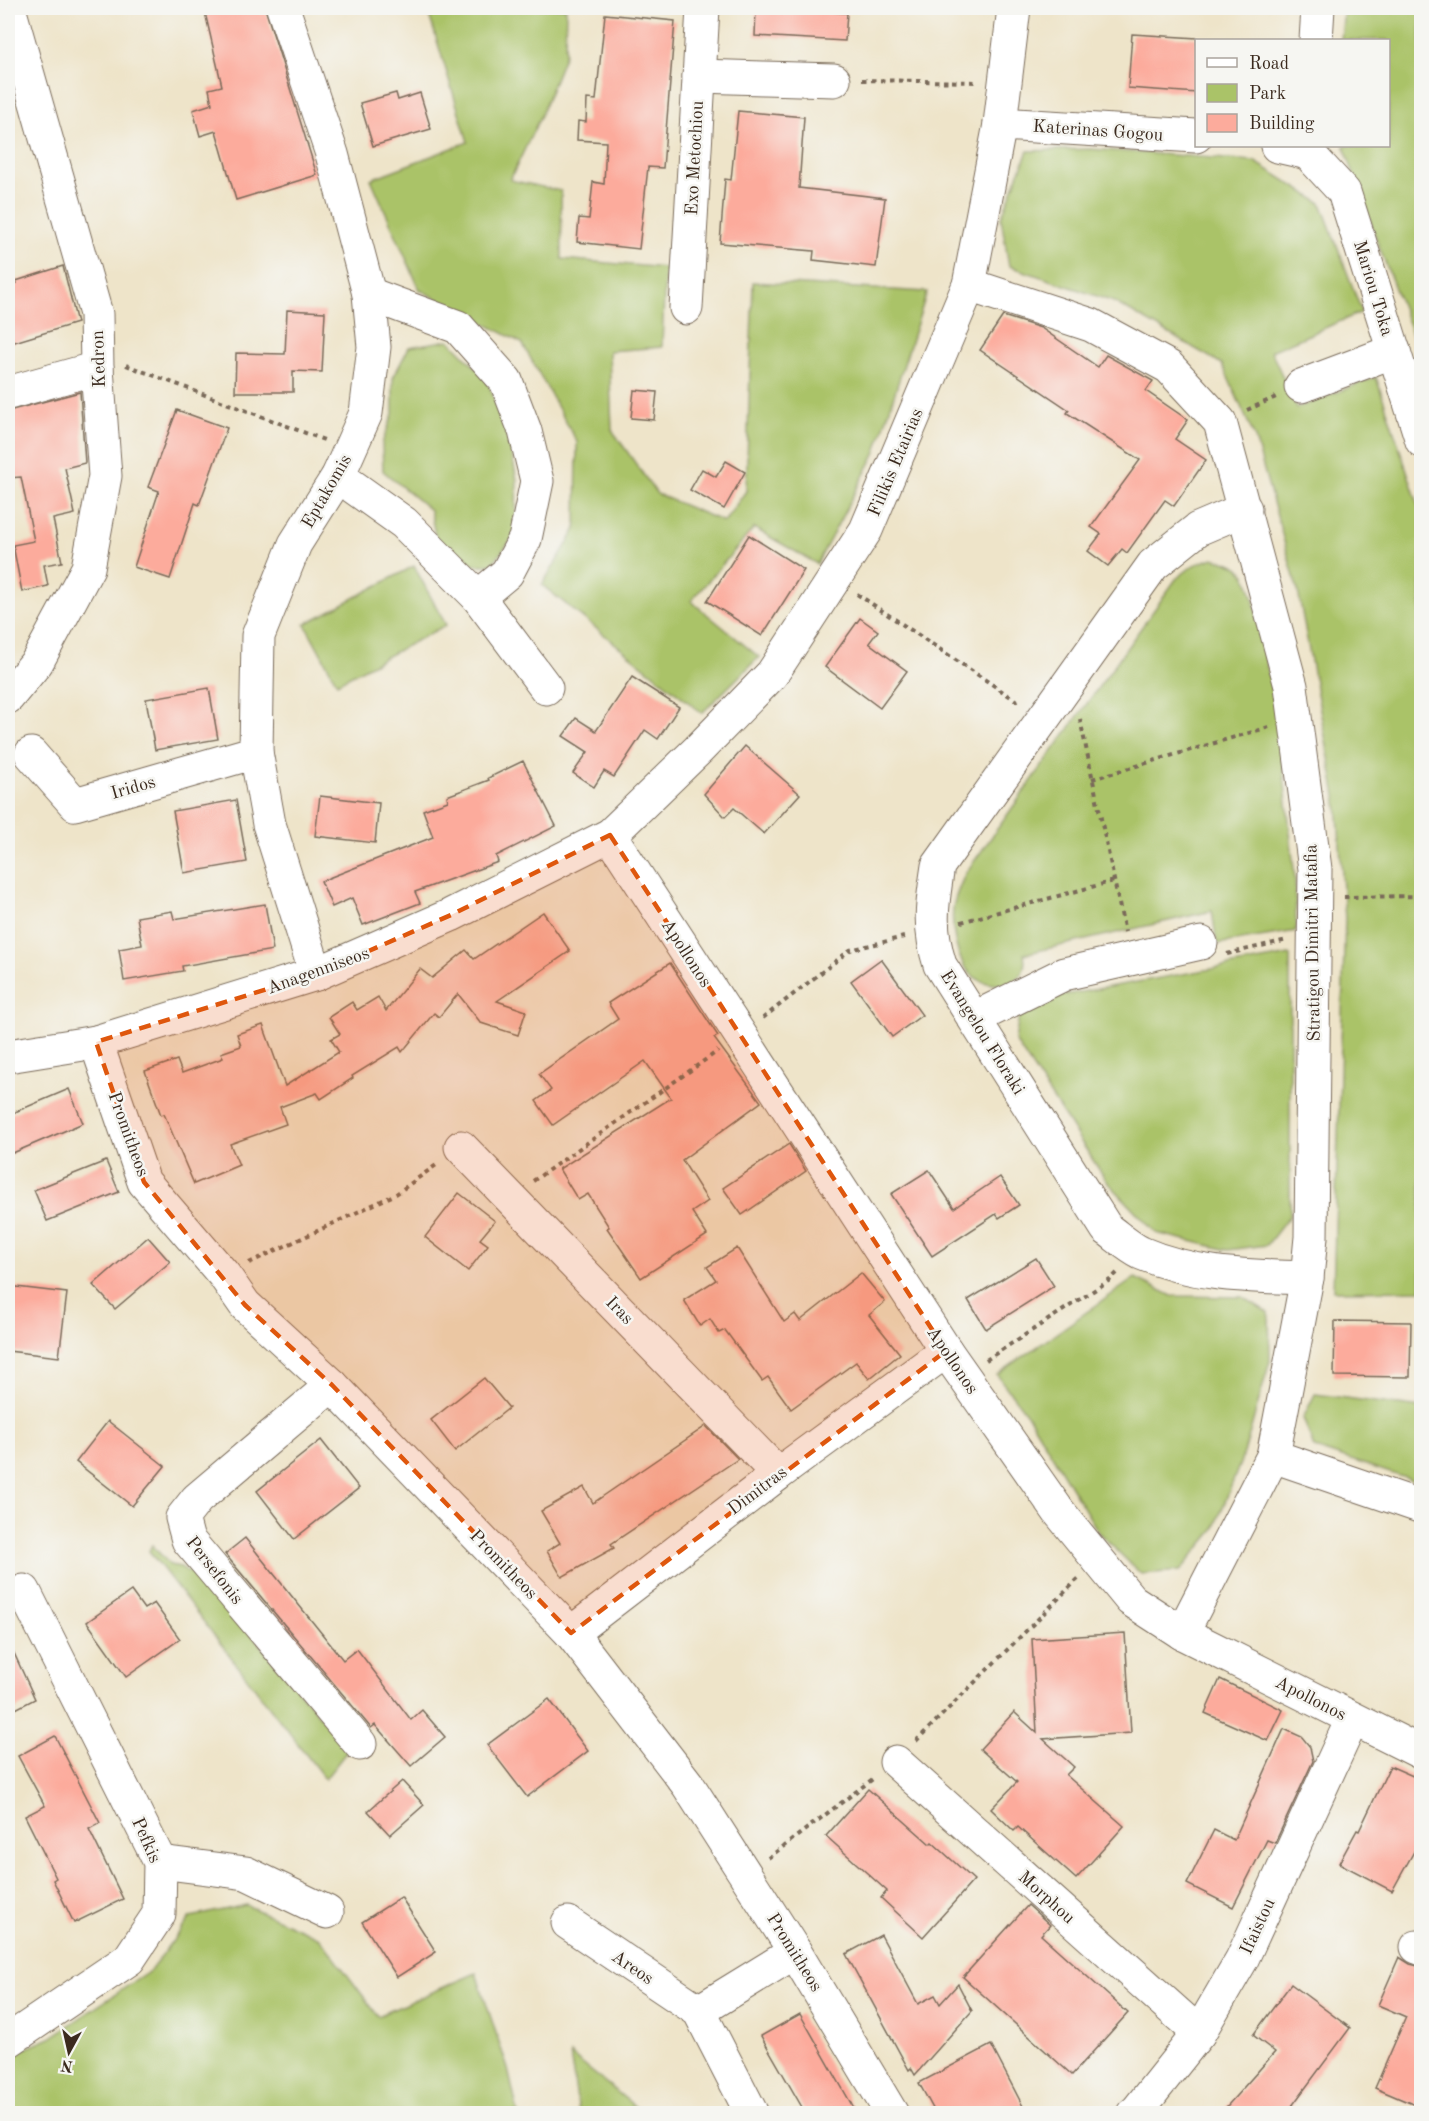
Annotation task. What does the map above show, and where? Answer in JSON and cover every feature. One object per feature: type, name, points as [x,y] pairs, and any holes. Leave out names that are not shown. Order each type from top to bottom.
[{"type":"street","name":"Kedron","points":[[8,697],[37,663],[88,568],[105,476],[96,314],[9,8]]},
{"type":"street","name":"Eptakomis","points":[[283,8],[332,154],[369,294],[374,347],[366,413],[344,463],[295,544],[258,636],[256,752],[269,824],[316,974]]},
{"type":"street","name":"Exo Metochiou","points":[[686,308],[703,8]]},
{"type":"street","name":"Filikis Etairias","points":[[610,835],[772,674],[866,530],[969,285],[1000,124],[1014,8]]},
{"type":"street","points":[[1316,39],[1318,8]]},
{"type":"street","points":[[699,76],[834,80]]},
{"type":"street","name":"Katerinas Gogou","points":[[1000,124],[1195,136]]},
{"type":"street","points":[[1288,147],[1309,149]]},
{"type":"street","name":"Mariou Toka","points":[[1309,149],[1344,192],[1422,441]]},
{"type":"street","name":"Stratigou Dimitri Matafia","points":[[969,285],[1092,325],[1169,367],[1220,422],[1245,508],[1291,686],[1315,869],[1311,1237],[1307,1278],[1273,1456],[1182,1634]]},
{"type":"street","points":[[369,294],[458,327],[506,381],[525,431],[537,481],[525,539],[507,573],[478,597]]},
{"type":"street","points":[[1301,386],[1394,351]]},
{"type":"street","points":[[8,393],[97,361]]},
{"type":"street","points":[[344,463],[478,597],[546,688]]},
{"type":"street","name":"Evangelou Floraki","points":[[1245,508],[1198,529],[1153,565],[938,866],[931,911],[933,944],[940,965],[1107,1229],[1140,1252],[1188,1269],[1253,1276],[1307,1278]]},
{"type":"street","name":"Iridos","points":[[31,754],[75,804],[256,752]]},
{"type":"street","name":"Anagenniseos","points":[[8,1056],[96,1041],[316,974],[451,915],[610,835]]},
{"type":"street","name":"Apollonos","points":[[610,835],[955,1363],[1059,1512],[1131,1600],[1182,1634],[1422,1753]]},
{"type":"street","points":[[975,1018],[1064,974],[1201,943]]},
{"type":"street","name":"Promitheos","points":[[96,1041],[144,1182],[224,1275],[245,1305],[332,1385],[571,1633],[688,1785],[795,1952],[892,2114]]},
{"type":"street","name":"Iras","points":[[461,1147],[778,1474]]},
{"type":"street","name":"Dimitras","points":[[571,1633],[778,1474],[955,1363]]},
{"type":"street","name":"Persefonis","points":[[332,1385],[197,1499],[182,1518],[188,1540],[360,1744]]},
{"type":"street","points":[[1273,1456],[1422,1507]]},
{"type":"street","name":"Pefkis","points":[[8,2041],[129,1959],[159,1914],[160,1862],[24,1591]]},
{"type":"street","name":"Ifaistou","points":[[1133,2114],[1199,2033],[1242,1959],[1352,1719]]},
{"type":"street","name":"Morphou","points":[[896,1762],[1199,2033]]},
{"type":"street","points":[[160,1862],[246,1873],[327,1912]]},
{"type":"street","name":"Areos","points":[[568,1923],[699,2011],[752,2114]]},
{"type":"street","points":[[699,2011],[795,1952]]},
{"type":"path","points":[[893,81],[956,81]]},
{"type":"path","points":[[97,361],[344,463]]},
{"type":"path","points":[[1220,422],[1301,386]]},
{"type":"path","points":[[834,579],[1043,719]]},
{"type":"path","points":[[1072,679],[1130,959]]},
{"type":"path","points":[[1092,779],[1296,719]]},
{"type":"path","points":[[510,1197],[741,1035],[850,950],[1114,881]]},
{"type":"path","points":[[1315,897],[1422,896]]},
{"type":"path","points":[[1201,943],[1214,958],[1314,933]]},
{"type":"path","points":[[224,1275],[396,1194],[461,1147]]},
{"type":"path","points":[[955,1363],[1110,1280],[1140,1252]]},
{"type":"path","points":[[746,1875],[896,1762],[1097,1559]]},
{"type":"highlighted area","points":[[610,835],[946,1351],[571,1633],[332,1385],[245,1305],[144,1182],[96,1042],[316,974],[451,915]]},
{"type":"green space","points":[[427,8],[566,8],[565,54],[541,115],[510,180],[561,191],[562,259],[665,268],[662,347],[609,351],[612,430],[657,494],[724,522],[746,491],[753,282],[927,292],[876,452],[817,564],[754,528],[691,601],[759,657],[702,713],[542,585],[576,529],[577,442],[522,343],[420,290],[371,179],[468,142]]},
{"type":"green space","points":[[1344,8],[1421,8],[1421,358],[1344,147],[1390,147],[1390,39],[1341,39]]},
{"type":"green space","points":[[1090,149],[1254,161],[1321,203],[1362,312],[1271,351],[1297,408],[1376,377],[1421,513],[1421,1290],[1333,1291],[1345,919],[1337,801],[1298,591],[1255,438],[1222,364],[1114,302],[1009,266],[1001,218],[1028,151]]},
{"type":"green space","points":[[449,340],[486,378],[506,427],[517,480],[515,535],[491,565],[465,565],[436,539],[430,510],[383,471],[382,443],[393,414],[393,378],[409,347]]},
{"type":"green space","points":[[1213,558],[1240,569],[1247,579],[1253,596],[1279,728],[1295,879],[1296,931],[1217,944],[1212,911],[1024,954],[1021,975],[1005,984],[985,982],[976,978],[968,971],[960,958],[953,925],[956,896],[965,874],[1176,579],[1194,565]]},
{"type":"green space","points":[[414,566],[446,625],[337,683],[305,624]]},
{"type":"green space","points":[[1290,955],[1290,1215],[1267,1245],[1228,1250],[1156,1233],[1106,1180],[1015,1041],[1020,1009],[1058,996]]},
{"type":"green space","points":[[1135,1278],[1172,1296],[1243,1297],[1269,1313],[1270,1361],[1244,1453],[1214,1530],[1180,1571],[1141,1574],[1099,1533],[1029,1417],[997,1375]]},
{"type":"green space","points":[[1315,1394],[1421,1408],[1421,1483],[1314,1448],[1303,1418]]},
{"type":"green space","points":[[152,1545],[170,1565],[181,1567],[188,1572],[195,1566],[348,1750],[325,1779],[149,1551]]},
{"type":"green space","points":[[246,1905],[320,1938],[378,2016],[476,1973],[508,2069],[518,2113],[8,2114],[8,2056],[50,2038],[150,1971],[191,1917]]},
{"type":"green space","points":[[570,2054],[643,2113],[579,2113]]},
{"type":"building","points":[[204,8],[265,8],[317,175],[236,200],[216,131],[200,136],[193,110],[212,104],[209,89],[222,86]]},
{"type":"building","points":[[756,8],[847,13],[845,41],[755,36]]},
{"type":"building","points":[[605,14],[675,21],[663,168],[648,167],[639,249],[577,242],[579,218],[589,219],[593,182],[604,184],[606,142],[577,140],[578,121],[586,122],[587,99],[596,100]]},
{"type":"building","points":[[1132,34],[1197,38],[1195,39],[1195,93],[1128,88]]},
{"type":"building","points":[[396,93],[398,100],[420,93],[431,129],[373,146],[360,103]]},
{"type":"building","points":[[738,111],[804,117],[799,188],[885,198],[876,267],[813,260],[814,251],[720,243],[725,179],[731,180]]},
{"type":"building","points":[[63,266],[77,323],[8,344],[8,285]]},
{"type":"building","points":[[287,310],[325,312],[322,372],[293,371],[293,392],[235,392],[236,353],[285,354]]},
{"type":"building","points":[[1003,316],[1041,328],[1098,367],[1106,355],[1153,381],[1146,391],[1188,420],[1175,439],[1206,460],[1174,506],[1165,500],[1127,553],[1122,549],[1108,566],[1088,551],[1101,534],[1091,527],[1140,460],[1067,413],[1069,410],[980,350]]},
{"type":"building","points":[[634,390],[657,392],[654,420],[631,418]]},
{"type":"building","points":[[80,392],[85,463],[65,468],[75,514],[53,519],[62,562],[44,565],[48,586],[22,592],[13,545],[34,541],[21,477],[8,478],[8,411]]},
{"type":"building","points":[[177,410],[227,428],[199,505],[195,503],[170,579],[134,567],[159,491],[148,487]]},
{"type":"building","points":[[726,461],[745,472],[724,509],[690,490],[702,469],[716,477]]},
{"type":"building","points":[[749,535],[804,570],[762,636],[707,601]]},
{"type":"building","points":[[860,618],[878,631],[869,643],[907,671],[880,708],[825,667]]},
{"type":"building","points":[[632,677],[679,707],[658,739],[645,730],[614,777],[604,771],[594,787],[573,773],[588,752],[563,736],[576,718],[596,731]]},
{"type":"building","points":[[209,688],[218,739],[155,750],[146,699]]},
{"type":"building","points":[[745,746],[800,794],[764,834],[734,808],[725,817],[704,794]]},
{"type":"building","points":[[523,761],[556,826],[496,856],[498,862],[415,892],[420,903],[363,925],[352,898],[332,907],[321,881],[433,837],[423,810],[448,801],[447,796],[489,780],[488,778]]},
{"type":"building","points":[[320,796],[379,803],[375,843],[315,836]]},
{"type":"building","points":[[236,800],[247,862],[184,873],[173,811]]},
{"type":"building","points":[[265,904],[273,950],[182,966],[183,971],[124,981],[119,949],[142,945],[137,917],[172,911],[174,919]]},
{"type":"building","points":[[543,912],[570,951],[497,1001],[526,1011],[518,1035],[481,1023],[458,994],[439,1017],[434,1013],[402,1052],[399,1047],[352,1076],[353,1078],[321,1099],[317,1093],[280,1107],[286,1124],[230,1144],[239,1165],[194,1184],[164,1114],[161,1115],[145,1071],[177,1060],[182,1073],[223,1058],[221,1053],[241,1046],[237,1034],[263,1025],[285,1086],[339,1052],[331,1039],[340,1034],[329,1017],[352,1002],[357,1010],[378,997],[386,1011],[420,969],[432,978],[466,950],[474,959]]},
{"type":"building","points":[[881,959],[922,1015],[892,1037],[851,981]]},
{"type":"building","points":[[670,963],[718,1036],[714,1038],[761,1102],[682,1160],[708,1201],[692,1212],[707,1235],[641,1278],[607,1228],[609,1227],[588,1194],[578,1200],[559,1169],[671,1098],[645,1061],[553,1125],[536,1101],[551,1090],[539,1074],[618,1019],[608,1003]]},
{"type":"building","points":[[69,1089],[83,1123],[8,1155],[8,1115]]},
{"type":"building","points":[[789,1144],[806,1171],[742,1215],[723,1188]]},
{"type":"building","points":[[106,1161],[119,1192],[47,1221],[34,1190]]},
{"type":"building","points":[[929,1170],[954,1208],[1000,1177],[1019,1205],[999,1218],[996,1214],[932,1256],[891,1194]]},
{"type":"building","points":[[459,1193],[495,1221],[480,1239],[488,1245],[468,1271],[425,1237]]},
{"type":"building","points":[[148,1237],[170,1262],[115,1309],[93,1285]]},
{"type":"building","points":[[737,1248],[784,1322],[795,1314],[800,1321],[861,1273],[885,1302],[869,1315],[900,1354],[869,1379],[856,1362],[791,1409],[768,1377],[762,1381],[725,1330],[719,1333],[710,1319],[700,1326],[684,1300],[716,1280],[707,1267]]},
{"type":"building","points":[[1036,1258],[1054,1286],[986,1329],[968,1300]]},
{"type":"building","points":[[8,1286],[67,1293],[59,1357],[8,1351]]},
{"type":"building","points":[[1335,1321],[1411,1322],[1410,1377],[1334,1376]]},
{"type":"building","points":[[484,1378],[509,1408],[455,1451],[431,1420]]},
{"type":"building","points":[[108,1421],[165,1466],[132,1506],[76,1462]]},
{"type":"building","points":[[706,1426],[738,1459],[611,1544],[614,1548],[562,1577],[547,1551],[560,1543],[541,1511],[584,1487],[593,1503]]},
{"type":"building","points":[[321,1440],[359,1488],[294,1539],[257,1491]]},
{"type":"building","points":[[245,1538],[343,1660],[357,1649],[411,1720],[422,1710],[445,1737],[411,1766],[375,1725],[371,1728],[225,1554]]},
{"type":"building","points":[[131,1591],[144,1609],[154,1603],[180,1639],[126,1677],[87,1622]]},
{"type":"building","points":[[1125,1633],[1131,1733],[1043,1739],[1074,1767],[1066,1775],[1124,1826],[1076,1879],[1018,1827],[1014,1831],[991,1809],[1017,1782],[980,1749],[1014,1712],[1037,1733],[1032,1639]]},
{"type":"building","points":[[8,1640],[35,1699],[8,1713]]},
{"type":"building","points":[[1220,1679],[1283,1710],[1268,1741],[1205,1713]]},
{"type":"building","points":[[549,1699],[588,1751],[527,1797],[487,1745]]},
{"type":"building","points":[[1284,1729],[1302,1737],[1310,1747],[1313,1761],[1275,1843],[1267,1840],[1233,1907],[1187,1884],[1214,1830],[1234,1840]]},
{"type":"building","points":[[55,1736],[100,1823],[89,1829],[123,1899],[74,1923],[53,1880],[56,1878],[25,1816],[45,1806],[18,1756]]},
{"type":"building","points":[[1390,1766],[1422,1780],[1422,1837],[1392,1891],[1339,1863],[1357,1830],[1359,1831]]},
{"type":"building","points":[[402,1781],[424,1805],[390,1835],[368,1811]]},
{"type":"building","points":[[868,1789],[974,1880],[923,1937],[881,1898],[887,1891],[826,1836]]},
{"type":"building","points":[[401,1897],[436,1952],[397,1977],[362,1922]]},
{"type":"building","points":[[1028,1905],[1050,1925],[1041,1935],[1128,2013],[1072,2075],[963,1977]]},
{"type":"building","points":[[881,1935],[918,2004],[935,1995],[940,2004],[958,1984],[972,2011],[915,2075],[911,2068],[909,2070],[846,1954]]},
{"type":"building","points":[[1399,1957],[1410,1964],[1422,1967],[1422,2108],[1375,2088],[1406,2017],[1378,2005]]},
{"type":"building","points":[[1291,1984],[1350,2028],[1286,2114],[1220,2114],[1275,2052],[1253,2035]]},
{"type":"building","points":[[800,2014],[857,2114],[806,2114],[761,2036]]},
{"type":"building","points":[[991,2045],[1027,2114],[936,2114],[919,2083]]}]
